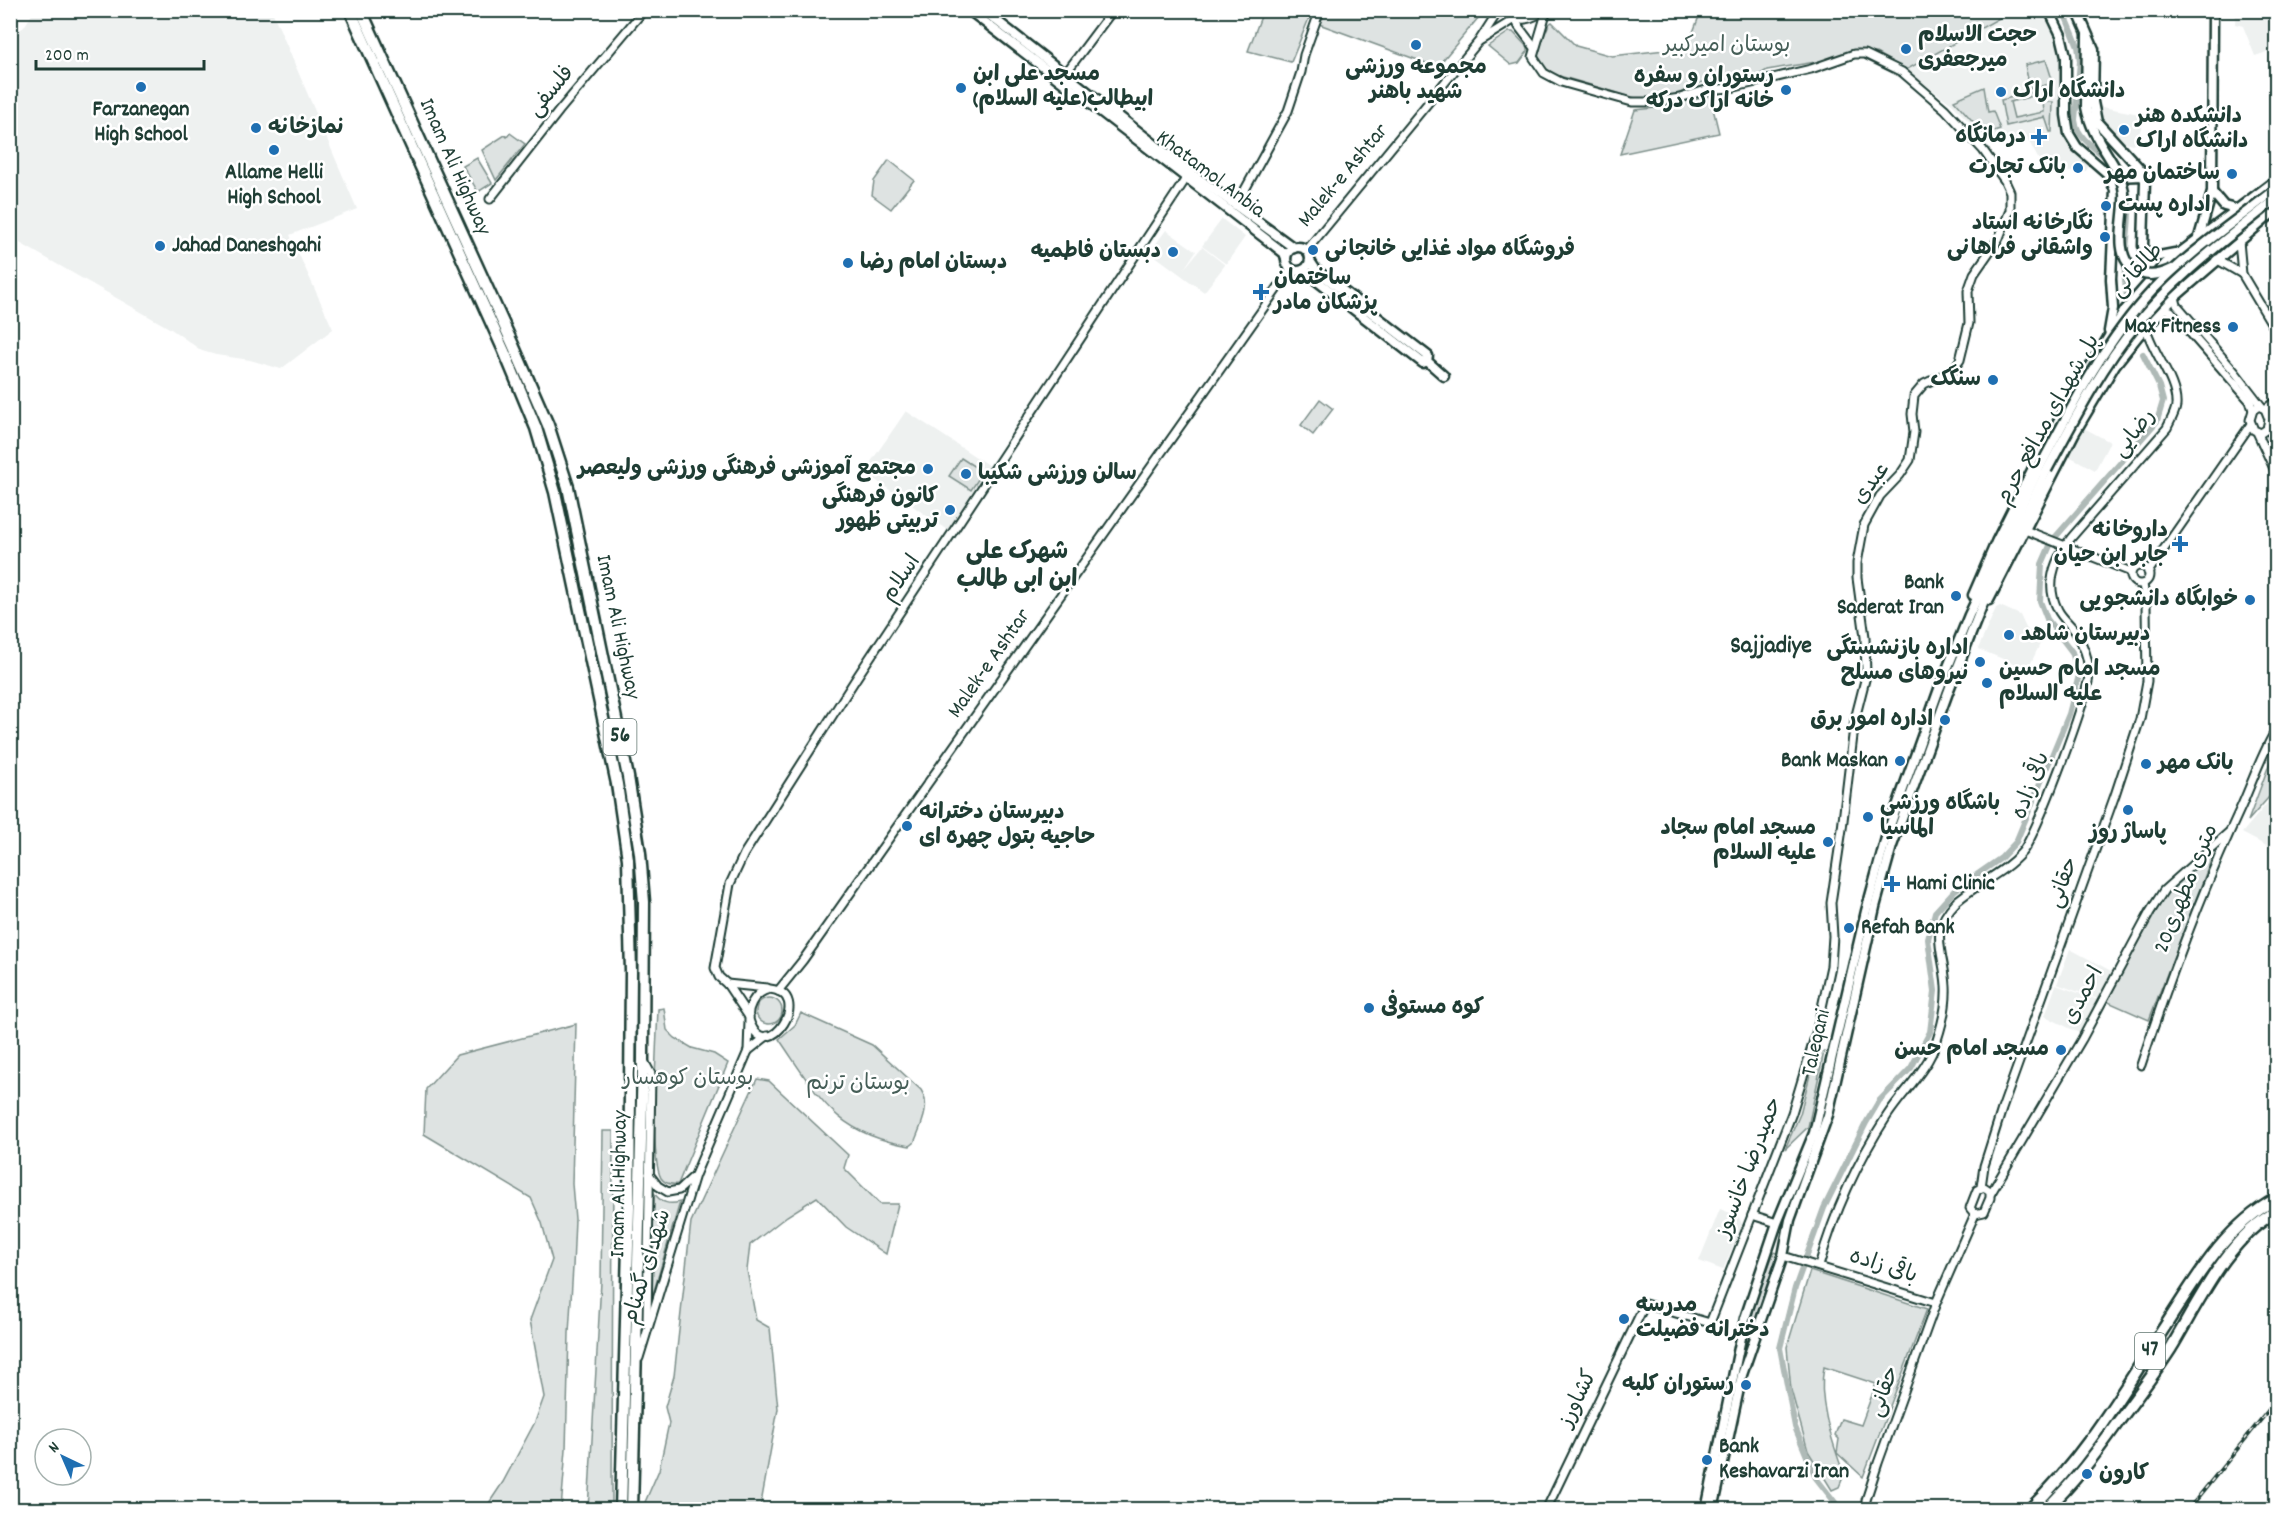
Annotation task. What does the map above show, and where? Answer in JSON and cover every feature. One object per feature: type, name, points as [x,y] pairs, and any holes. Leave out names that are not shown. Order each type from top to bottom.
[{"type":"highway","name":"Imam Ali Highway","points":[[350,10],[504,351],[536,428],[555,492],[617,784],[628,859],[631,972],[629,1208],[621,1509]]},
{"type":"highway","name":"Imam Ali Highway","points":[[361,10],[548,425],[568,487],[614,708],[640,853],[644,902],[643,1059],[632,1509]]},
{"type":"highway","name":"47","points":[[2029,1509],[2076,1460],[2205,1266],[2227,1237],[2246,1219],[2277,1199]]},
{"type":"highway","name":"47","points":[[2045,1509],[2087,1465],[2170,1349],[2221,1266],[2253,1230],[2277,1212]]},
{"type":"highway","points":[[2156,1340],[2165,1334],[2170,1334],[2173,1338],[2170,1349]]},
{"type":"main road","name":"Khatamol Anbia","points":[[969,10],[1188,175],[1287,258]]},
{"type":"main road","name":"Khatamol Anbia","points":[[983,10],[1062,78]]},
{"type":"main road","points":[[2049,10],[2061,36],[2066,56],[2066,115],[2069,134],[2078,147],[2110,177],[2116,195],[2111,279],[2113,308],[2109,334]]},
{"type":"main road","points":[[2077,10],[2094,49],[2093,102],[2097,122],[2144,176],[2146,189],[2142,237],[2145,252],[2159,257],[2184,249]]},
{"type":"main road","points":[[2213,10],[2212,192],[2199,237],[2214,247],[2216,259]]},
{"type":"main road","points":[[2086,28],[2088,54],[2086,107],[2091,126],[2123,184],[2122,246],[2126,262],[2136,271],[2147,275],[2164,273],[2176,268]]},
{"type":"main road","name":"Khatamol Anbia","points":[[1188,175],[1294,248]]},
{"type":"main road","points":[[2110,177],[2144,176]]},
{"type":"main road","name":"طالقانی","points":[[1973,616],[1979,579],[2039,456],[2118,320],[2152,276],[2199,237],[2239,210],[2277,180]]},
{"type":"main road","name":"پل شهدای مدافع حرم","points":[[1984,591],[2073,406],[2119,333],[2146,298],[2176,268],[2277,189]]},
{"type":"main road","points":[[2212,192],[2224,206],[2239,210]]},
{"type":"main road","name":"پل شهدای مدافع حرم","points":[[2044,469],[2098,378],[2137,323],[2185,275],[2277,199]]},
{"type":"main road","name":"طالقانی","points":[[1973,616],[1992,596],[2058,464],[2101,386],[2138,336],[2162,309],[2216,259],[2277,210]]},
{"type":"main road","points":[[1310,261],[1303,270],[1297,271],[1291,269],[1287,264],[1289,252],[1294,248],[1306,251],[1316,270],[1428,356],[1427,361]]},
{"type":"main road","points":[[1303,270],[1423,363],[1427,361]]},
{"type":"main road","points":[[2118,320],[2122,334],[2131,337],[2138,336]]},
{"type":"main road","points":[[1427,361],[1444,376]]},
{"type":"main road","points":[[2055,426],[2063,434],[2074,434]]},
{"type":"main road","points":[[2039,456],[2051,455],[2058,464]]},
{"type":"main road","name":"Taleqani","points":[[1706,1509],[1745,1318],[1777,1222],[1817,1124],[1866,911],[1887,834],[1939,689],[1984,591]]},
{"type":"main road","name":"Taleqani","points":[[1713,1509],[1742,1376],[1783,1256],[1790,1220],[1828,1115],[1870,928],[1892,846],[1973,616]]},
{"type":"main road","points":[[1767,1253],[1774,1247],[1778,1248],[1783,1256]]},
{"type":"main road","points":[[1745,1318],[1750,1327],[1762,1322]]},
{"type":"street","name":"فلسفی","points":[[490,199],[559,111],[644,10]]},
{"type":"street","points":[[1062,78],[1113,10]]},
{"type":"street","points":[[1236,206],[1288,111],[1320,10]]},
{"type":"street","name":"Malek-e Ashtar","points":[[1306,251],[1479,41],[1499,10]]},
{"type":"street","points":[[1508,10],[1535,48]]},
{"type":"street","points":[[1479,41],[1516,19],[1531,18],[1546,10]]},
{"type":"street","points":[[1535,48],[1546,10]]},
{"type":"street","name":"عبدی","points":[[1535,48],[1533,57],[1551,78],[1632,102],[1680,98],[1706,90],[1731,88],[1811,69],[1854,54],[1865,54],[1902,72],[1945,109],[1983,150],[2006,182],[2010,192],[2010,210],[1999,238],[1974,274],[1968,291],[1969,323],[1960,360],[1952,371],[1924,384],[1914,396],[1912,414],[1914,432],[1910,460],[1906,468],[1884,490],[1870,512],[1862,534],[1857,562],[1857,578],[1865,637],[1866,676],[1855,719],[1831,917]]},
{"type":"street","name":"اسلام","points":[[749,1019],[715,968],[730,884],[744,854],[857,677],[1188,175]]},
{"type":"street","points":[[2239,241],[2242,274],[2277,331]]},
{"type":"street","points":[[2216,259],[2242,274]]},
{"type":"street","name":"Malek-e Ashtar","points":[[778,991],[803,960],[1291,269]]},
{"type":"street","points":[[2175,297],[2177,305],[2264,408],[2269,419],[2268,426],[2264,432],[2257,432]]},
{"type":"street","points":[[2148,572],[2141,566],[2134,568],[2131,578],[2134,583],[2143,584],[2148,579],[2148,572],[2251,424],[2253,410],[2250,401],[2171,310],[2162,309]]},
{"type":"street","name":"رضایی","points":[[2064,547],[2167,428],[2174,414],[2176,406],[2172,388],[2146,328]]},
{"type":"street","points":[[2253,410],[2259,406],[2264,408],[2277,401]]},
{"type":"street","points":[[2251,424],[2277,473]]},
{"type":"street","points":[[2268,426],[2277,443]]},
{"type":"street","points":[[2025,530],[2131,572]]},
{"type":"street","name":"باقی زاده","points":[[1936,1303],[1817,1265],[1832,1222],[1850,1183],[1887,1115],[1929,1060],[1936,1043],[1946,1012],[1946,985],[1940,955],[1939,927],[1945,915],[1957,901],[2007,868],[2024,850],[2038,823],[2079,710],[2089,676],[2086,656],[2077,634],[2058,609],[2052,583],[2055,563],[2064,547]]},
{"type":"street","name":"حقانی","points":[[1866,1509],[1868,1494],[1936,1303],[1975,1214],[1970,1208],[1971,1203],[1977,1190],[1982,1187],[1984,1166],[2002,1109],[2140,719],[2147,681],[2146,612],[2143,584]]},
{"type":"street","name":"20متری مطهری","points":[[2141,1065],[2181,949],[2229,831],[2277,730]]},
{"type":"street","name":"احمدی","points":[[1975,1214],[1984,1212],[1991,1193],[2082,1039],[2164,890],[2229,831]]},
{"type":"street","name":"حمیدرضا خانسوز","points":[[1645,1304],[1710,1323],[1792,1113],[1817,1030],[1831,966],[1831,917]]},
{"type":"street","points":[[727,984],[770,989],[778,991],[787,1000],[788,1015],[780,1030],[767,1036],[756,1032],[749,1019],[750,1006],[755,997],[760,992],[770,989]]},
{"type":"street","name":"شهدای گمنام","points":[[635,1369],[695,1175],[748,1051],[749,1019]]},
{"type":"street","name":"شهدای گمنام","points":[[748,1051],[767,1036]]},
{"type":"street","points":[[643,1059],[651,1074],[647,1330]]},
{"type":"street","name":"شهدای گمنام","points":[[649,1174],[658,1186],[668,1192],[679,1190],[695,1175]]},
{"type":"street","points":[[1982,1187],[1991,1193]]},
{"type":"street","points":[[1752,1215],[1777,1222]]},
{"type":"street","points":[[1783,1256],[1817,1265]]},
{"type":"street","name":"کشاورز","points":[[1546,1509],[1645,1304]]},
{"type":"shaded area","points":[[34,11],[272,11],[357,209],[290,235],[333,329],[281,369],[250,360],[216,355],[202,351],[171,329],[11,238],[10,37],[24,27]]},
{"type":"shaded area","name":"دانشگاه اراک","points":[[2012,11],[2044,11],[2063,52],[2064,79],[2061,80],[2061,89],[2064,91],[2060,121],[2069,143],[2090,164],[2086,171],[2046,173],[2027,138],[1990,144],[1953,105],[1906,70]]},
{"type":"shaded area","points":[[2236,11],[2276,11],[2276,49],[2255,56],[2243,26],[2235,24]]},
{"type":"shaded area","name":"دانشکده هنر دانشگاه اراک","points":[[2097,106],[2145,115],[2137,141],[2132,144],[2116,140],[2099,121]]},
{"type":"shaded area","points":[[1222,219],[1245,237],[1226,264],[1202,246]]},
{"type":"shaded area","points":[[1166,230],[1196,251],[1184,269],[1202,247],[1225,265],[1204,292],[1150,252]]},
{"type":"shaded area","name":"مجتمع آموزشی فرهنگی ورزشی ولیعصر","points":[[906,411],[991,467],[950,532],[864,472]]},
{"type":"shaded area","points":[[2084,428],[2110,442],[2095,470],[2069,456]]},
{"type":"shaded area","name":"دبیرستان شاهد","points":[[2000,606],[2020,615],[2026,628],[2041,642],[2028,669],[1978,649],[1996,608]]},
{"type":"shaded area","points":[[2276,793],[2276,851],[2242,833]]},
{"type":"shaded area","points":[[2070,949],[2113,972],[2098,999],[2057,984]]},
{"type":"shaded area","points":[[2056,985],[2098,1000],[2079,1033],[2045,1016]]},
{"type":"shaded area","points":[[1720,1209],[1738,1216],[1742,1224],[1723,1270],[1699,1261]]},
{"type":"green space","name":"مجموعه ورزشی شهید باهنر","points":[[1325,10],[1484,11],[1437,67],[1319,24]]},
{"type":"green space","points":[[1263,11],[1312,11],[1291,62],[1248,51]]},
{"type":"green space","name":"بوستان امیرکبیر","points":[[1701,11],[2012,11],[1906,70],[1876,53],[1850,52],[1828,60],[1767,70],[1756,77],[1726,84],[1702,82],[1674,96],[1639,99],[1556,75],[1544,67],[1537,53],[1549,24],[1552,22],[1576,46],[1612,56],[1674,49],[1683,45],[1692,35]]},
{"type":"green space","points":[[1509,32],[1513,32],[1528,48],[1519,63],[1511,65],[1488,46]]},
{"type":"green space","points":[[2046,60],[2051,76],[2050,84],[2030,89],[2025,65]]},
{"type":"green space","points":[[1984,87],[1988,112],[1993,111],[2000,129],[1984,134],[1954,100]]},
{"type":"green space","points":[[2032,92],[2033,96],[2010,102],[2014,118],[2044,112],[2043,102],[2053,102],[2052,132],[2050,132],[2045,117],[2006,126],[2001,100]]},
{"type":"green space","points":[[1710,96],[1719,133],[1620,154],[1635,110]]},
{"type":"green space","points":[[510,133],[525,144],[496,180],[482,150],[505,135],[507,137]]},
{"type":"green space","points":[[477,158],[492,183],[478,192],[463,166]]},
{"type":"green space","points":[[889,160],[914,180],[891,209],[872,195],[874,181]]},
{"type":"green space","points":[[1320,399],[1333,409],[1313,435],[1301,425]]},
{"type":"green space","name":"سالن ورزشی شکیبا","points":[[961,458],[983,472],[971,490],[949,476]]},
{"type":"green space","points":[[2276,746],[2276,789],[2248,821]]},
{"type":"green space","points":[[2213,855],[2149,1020],[2106,1001],[2166,894],[2207,856]]},
{"type":"green space","points":[[769,998],[778,1002],[782,1011],[778,1020],[769,1024],[760,1020],[756,1011],[760,1002]]},
{"type":"green space","name":"بوستان کوهسار","points":[[664,1008],[667,1030],[675,1038],[692,1048],[714,1054],[728,1063],[678,1184],[666,1183],[661,1178],[655,1147],[658,1009]]},
{"type":"green space","name":"بوستان ترنم","points":[[801,1013],[872,1045],[921,1090],[925,1110],[914,1143],[910,1146],[863,1132],[831,1110],[779,1039],[795,1025]]},
{"type":"green space","points":[[576,1024],[572,1184],[575,1219],[566,1449],[561,1509],[485,1509],[503,1482],[535,1422],[544,1397],[530,1320],[552,1260],[542,1223],[531,1198],[424,1134],[426,1089],[457,1055]]},
{"type":"green space","points":[[1816,1051],[1824,1052],[1808,1127],[1785,1149],[1800,1114]]},
{"type":"green space","points":[[757,1079],[769,1081],[848,1155],[844,1168],[880,1204],[898,1204],[886,1254],[846,1227],[817,1197],[787,1216],[750,1245],[747,1270],[756,1320],[770,1328],[778,1409],[760,1509],[642,1509],[659,1470],[669,1423],[665,1407],[674,1376],[691,1222]]},
{"type":"green space","points":[[603,1131],[613,1131],[612,1502],[611,1509],[588,1510],[601,1282]]},
{"type":"green space","points":[[654,1193],[666,1202],[680,1202],[651,1301]]},
{"type":"green space","points":[[1774,1252],[1778,1253],[1779,1258],[1756,1323],[1752,1323],[1753,1308]]},
{"type":"green space","points":[[1810,1271],[1927,1309],[1863,1477],[1837,1453],[1839,1439],[1835,1435],[1841,1419],[1861,1425],[1876,1384],[1824,1367],[1822,1380],[1824,1408],[1831,1436],[1844,1475],[1839,1487],[1832,1490],[1808,1451],[1791,1390],[1787,1347]]},
{"type":"green space","points":[[2167,1339],[2169,1342],[2157,1363],[2091,1451],[2089,1450],[2162,1343]]},
{"type":"waterway","points":[[2063,10],[2078,46],[2080,61],[2076,126],[2086,141],[2107,158]]},
{"type":"waterway","points":[[2122,173],[2129,208],[2125,256],[2127,297]]},
{"type":"waterway","points":[[1841,1510],[1816,1478],[1795,1427],[1780,1348],[1795,1288],[1824,1208],[1866,1123],[1879,1101],[1911,1068],[1930,1032],[1935,991],[1928,939],[1935,912],[1955,890],[2001,858],[2016,842],[2069,714],[2079,675],[2072,652],[2047,619],[2040,601],[2042,564],[2052,541],[2157,421],[2163,401],[2159,386],[2143,354]]},
{"type":"waterway","points":[[2270,446],[2276,460]]},
{"type":"railway","points":[[2188,1510],[2276,1401]]},
{"type":"place","name":"مجموعه ورزشی شهید باهنر","points":[[1416,45]]},
{"type":"place","name":"حجت الاسلام میرجعفری","points":[[1906,49]]},
{"type":"place","name":"Farzanegan High School","points":[[141,87]]},
{"type":"place","name":"مسجد علی ابن ابیطالب(علیه السلام)","points":[[961,88]]},
{"type":"place","name":"رستوران و سفره خانه اراک درکه","points":[[1786,90]]},
{"type":"place","name":"دانشگاه اراک","points":[[2001,92]]},
{"type":"place","name":"نمازخانه","points":[[256,128]]},
{"type":"place","name":"دانشکده هنر دانشگاه اراک","points":[[2124,130]]},
{"type":"place","name":"درمانگاه","points":[[2039,137]]},
{"type":"place","name":"Allame Helli High School","points":[[274,150]]},
{"type":"place","name":"بانک تجارت","points":[[2078,168]]},
{"type":"place","name":"ساختمان مهر","points":[[2232,174]]},
{"type":"place","name":"اداره پست","points":[[2106,206]]},
{"type":"place","name":"نگارخانه استاد واشقانی فراهانی","points":[[2105,237]]},
{"type":"place","name":"Jahad Daneshgahi","points":[[160,246]]},
{"type":"place","name":"فروشگاه مواد غذایی خانجانی","points":[[1313,250]]},
{"type":"place","name":"دبستان فاطمیه","points":[[1173,252]]},
{"type":"place","name":"دبستان امام رضا","points":[[848,263]]},
{"type":"place","name":"ساختمان پزشکان مادر","points":[[1261,292]]},
{"type":"place","name":"Max Fitness","points":[[2233,327]]},
{"type":"place","name":"سنگک","points":[[1993,380]]},
{"type":"place","name":"مجتمع آموزشی فرهنگی ورزشی ولیعصر","points":[[928,469]]},
{"type":"place","name":"سالن ورزشی شکیبا","points":[[966,474]]},
{"type":"place","name":"کانون فرهنگی تربیتی ظهور","points":[[950,510]]},
{"type":"place","name":"داروخانه جابر ابن حیان","points":[[2180,544]]},
{"type":"place","name":"Bank Saderat Iran","points":[[1956,596]]},
{"type":"place","name":"خوابگاه دانشجویی","points":[[2250,600]]},
{"type":"place","name":"دبیرستان شاهد","points":[[2009,635]]},
{"type":"place","name":"اداره بازنشستگی نیروهای مسلح","points":[[1980,662]]},
{"type":"place","name":"مسجد امام حسین علیه السلام","points":[[1987,683]]},
{"type":"place","name":"اداره امور برق","points":[[1945,720]]},
{"type":"place","name":"Bank Maskan","points":[[1900,761]]},
{"type":"place","name":"بانک مهر","points":[[2146,764]]},
{"type":"place","name":"پاساژ روز","points":[[2128,810]]},
{"type":"place","name":"باشگاه ورزشی الماسیا","points":[[1868,817]]},
{"type":"place","name":"دبیرستان دخترانه حاجیه بتول چهره ای","points":[[907,826]]},
{"type":"place","name":"مسجد امام سجاد علیه السلام","points":[[1828,842]]},
{"type":"place","name":"Hami Clinic","points":[[1892,884]]},
{"type":"place","name":"Refah Bank","points":[[1849,928]]},
{"type":"place","name":"کوه مستوفی","points":[[1369,1008]]},
{"type":"place","name":"مسجد امام حسن","points":[[2061,1050]]},
{"type":"place","name":"مدرسه دخترانه فضیلت","points":[[1624,1319]]},
{"type":"place","name":"رستوران کلبه","points":[[1746,1385]]},
{"type":"place","name":"Bank Keshavarzi Iran","points":[[1707,1460]]},
{"type":"place","name":"کارون","points":[[2087,1474]]},
{"type":"district","name":"شهرک علی ابن ابی طالب","points":[[1017,567]]},
{"type":"district","name":"Sajjadiye","points":[[1771,647]]}]
